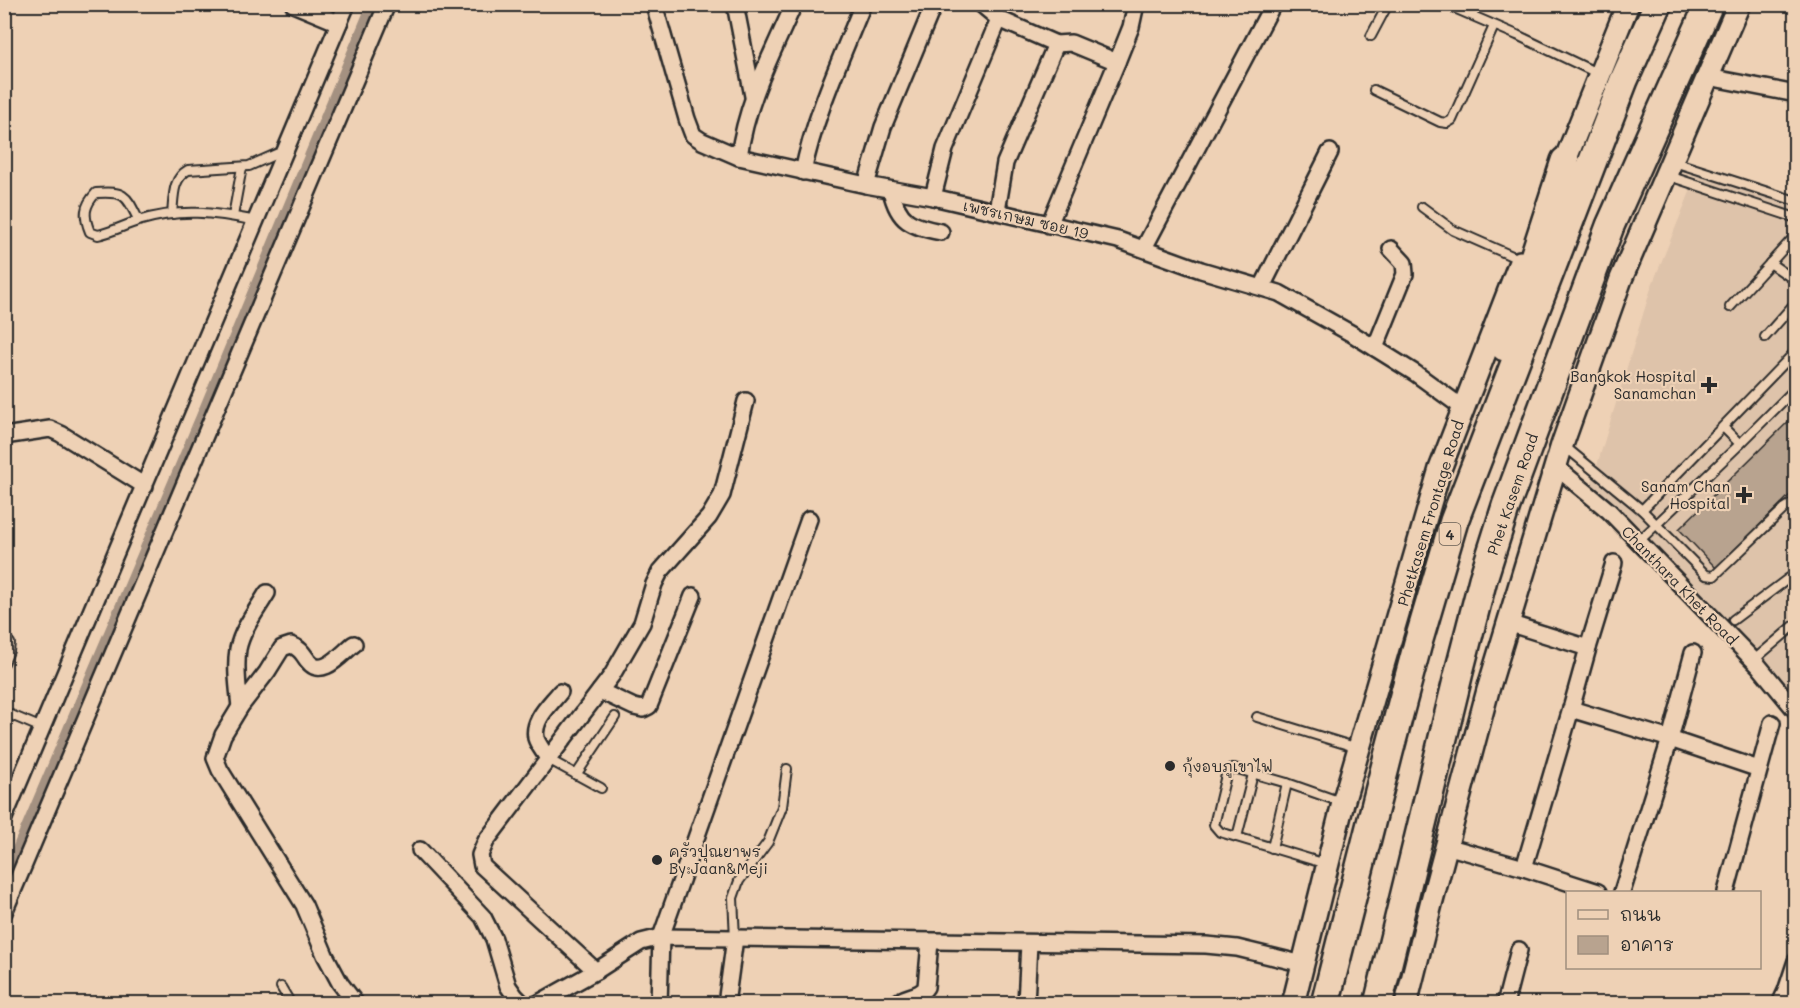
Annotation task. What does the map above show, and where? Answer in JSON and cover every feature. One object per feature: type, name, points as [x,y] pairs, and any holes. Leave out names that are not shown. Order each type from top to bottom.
[{"type":"highway","name":"4","points":[[1325,1004],[1400,708],[1454,521],[1624,80],[1658,4]]},
{"type":"highway","name":"Phet Kasem Road","points":[[1378,1004],[1458,672],[1483,579],[1506,506],[1610,226],[1709,4]]},
{"type":"highway","points":[[1454,521],[1518,304],[1565,161]]},
{"type":"main road","name":"Phetkasem Frontage Road","points":[[1293,1004],[1343,803],[1440,469],[1521,260],[1565,161],[1628,4]]},
{"type":"main road","points":[[1406,1004],[1488,690],[1562,445],[1621,279],[1739,4]]},
{"type":"street","points":[[293,4],[339,23]]},
{"type":"street","points":[[4,818],[346,4]]},
{"type":"street","points":[[4,912],[210,429],[387,4]]},
{"type":"street","name":"เพชรเกษม ซอย 19","points":[[654,4],[687,119],[693,135],[702,141],[739,156],[803,172],[933,197],[1118,240],[1200,270],[1262,287],[1291,299],[1375,348],[1415,373],[1463,408]]},
{"type":"street","points":[[735,4],[753,96]]},
{"type":"street","points":[[739,156],[741,139],[753,96],[794,4]]},
{"type":"street","points":[[803,172],[808,146],[863,4]]},
{"type":"street","points":[[866,185],[879,138],[934,4]]},
{"type":"street","points":[[981,4],[999,19],[1056,44],[1071,43],[1117,63]]},
{"type":"street","points":[[1049,225],[1117,63],[1131,27],[1136,4]]},
{"type":"street","points":[[1144,248],[1274,4]]},
{"type":"street","points":[[933,197],[945,148],[999,19]]},
{"type":"street","points":[[997,212],[1005,164],[1056,44]]},
{"type":"street","points":[[1708,77],[1796,94]]},
{"type":"street","points":[[1262,287],[1330,152]]},
{"type":"street","points":[[891,190],[895,207],[909,222],[918,228],[940,232]]},
{"type":"street","points":[[1375,348],[1405,274],[1404,263],[1391,249]]},
{"type":"street","points":[[596,971],[482,866],[480,855],[486,842],[612,675],[642,623],[660,572],[709,517],[722,495],[746,401]]},
{"type":"street","points":[[4,436],[50,429],[145,486]]},
{"type":"street","name":"Chanthara Khet Road","points":[[1556,467],[1609,512],[1754,660],[1796,711]]},
{"type":"street","points":[[659,1004],[661,937],[809,519]]},
{"type":"street","points":[[1524,868],[1614,563]]},
{"type":"street","points":[[240,707],[238,647],[267,593]]},
{"type":"street","points":[[600,691],[643,710],[649,706],[693,596]]},
{"type":"street","points":[[1508,623],[1588,648]]},
{"type":"street","points":[[354,644],[320,669],[313,666],[298,648],[291,645],[282,648],[240,707],[223,735],[215,758],[220,770],[304,905],[325,955],[340,983],[356,1004]]},
{"type":"street","points":[[1622,891],[1670,739],[1693,653]]},
{"type":"street","points":[[548,759],[537,739],[535,727],[560,692]]},
{"type":"street","points":[[1571,709],[1670,739],[1759,770]]},
{"type":"street","points":[[1726,891],[1772,723]]},
{"type":"street","points":[[1446,846],[1595,891]]},
{"type":"street","points":[[420,850],[483,917],[494,939],[508,986],[523,1004]]},
{"type":"street","points":[[537,1004],[596,971],[641,942],[661,937],[1206,945],[1237,948],[1303,964]]},
{"type":"street","points":[[726,1004],[735,938]]},
{"type":"street","points":[[896,1004],[901,999],[923,992],[926,987],[930,942]]},
{"type":"street","points":[[1026,1004],[1029,943]]},
{"type":"street","points":[[1505,1004],[1519,950]]},
{"type":"street","points":[[1780,1004],[1796,961]]},
{"type":"lane","points":[[1371,36],[1388,4]]},
{"type":"lane","points":[[1445,4],[1599,74]]},
{"type":"lane","points":[[1374,90],[1440,122],[1447,123],[1452,120],[1494,26]]},
{"type":"lane","points":[[172,214],[175,186],[180,174],[188,170],[242,167],[285,151]]},
{"type":"lane","points":[[233,216],[242,167]]},
{"type":"lane","points":[[1669,168],[1796,201]]},
{"type":"lane","points":[[1669,168],[1796,218]]},
{"type":"lane","points":[[139,221],[128,199],[121,194],[96,193],[88,201],[85,209],[90,232],[98,235],[139,221],[193,212],[218,213],[255,221]]},
{"type":"lane","points":[[1422,207],[1453,230],[1521,260]]},
{"type":"lane","points":[[1731,307],[1795,236]]},
{"type":"lane","points":[[1770,263],[1796,281]]},
{"type":"lane","points":[[1765,337],[1796,302]]},
{"type":"lane","points":[[1642,510],[1796,351]]},
{"type":"lane","points":[[1638,542],[1796,388]]},
{"type":"lane","points":[[1723,427],[1740,444]]},
{"type":"lane","points":[[1562,445],[1642,510],[1699,570],[1714,576],[1774,518],[1796,501]]},
{"type":"lane","points":[[1733,620],[1789,578],[1796,576]]},
{"type":"lane","points":[[1754,660],[1796,624]]},
{"type":"lane","points":[[4,637],[10,643],[4,663]]},
{"type":"lane","points":[[4,712],[42,728]]},
{"type":"lane","points":[[576,775],[615,717]]},
{"type":"lane","points":[[1257,717],[1359,749]]},
{"type":"lane","points":[[548,759],[601,788]]},
{"type":"lane","points":[[1327,864],[1220,832],[1214,825],[1226,775],[1234,768],[1287,783],[1343,803]]},
{"type":"lane","points":[[735,938],[733,898],[739,880],[768,842],[782,807],[787,769]]},
{"type":"lane","points":[[1237,837],[1253,774]]},
{"type":"lane","points":[[1272,848],[1287,783]]},
{"type":"lane","points":[[281,987],[291,1004]]},
{"type":"shaded area","name":"Bangkok Hospital Sanamchan","points":[[1701,165],[1795,196],[1795,694],[1591,485],[1652,285]]},
{"type":"building","points":[[1796,414],[1796,489],[1716,568],[1679,529]]},
{"type":"waterway","points":[[4,886],[203,418],[375,4]]},
{"type":"place","name":"Bangkok Hospital Sanamchan","points":[[1709,385]]},
{"type":"place","name":"Sanam Chan Hospital","points":[[1744,495]]},
{"type":"place","name":"กุ้งอบภูเขาไฟ","points":[[1170,766]]},
{"type":"place","name":"ครัวปุณยาพร By:Jaan&Meji","points":[[657,860]]}]
